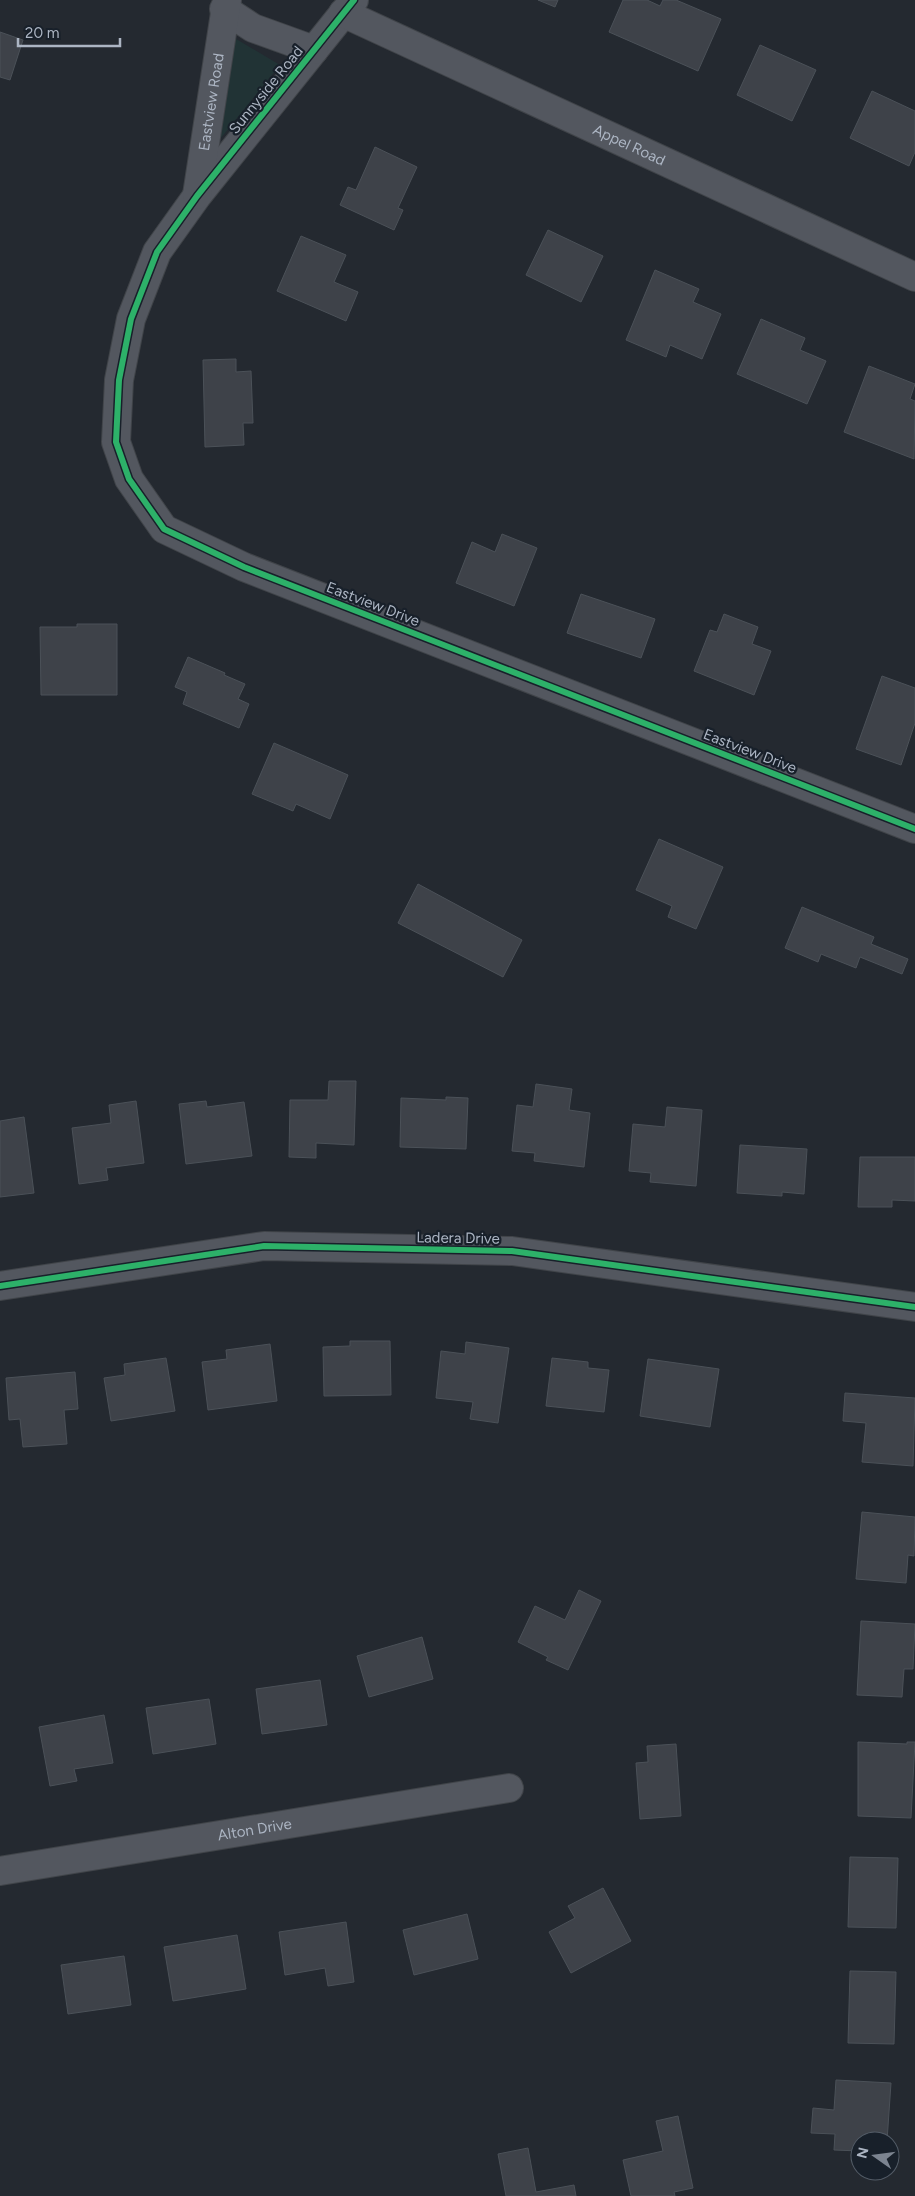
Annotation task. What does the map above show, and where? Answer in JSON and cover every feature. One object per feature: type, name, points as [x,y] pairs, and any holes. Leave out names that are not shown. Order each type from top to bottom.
[{"type":"street","name":"Eastview Road","points":[[226,5],[253,28],[314,50]]},
{"type":"street","name":"Eastview Road","points":[[197,196],[226,5]]},
{"type":"street","name":"Sunnyside Road","points":[[197,196],[348,7]]},
{"type":"street","name":"Appel Road","points":[[348,7],[915,278]]},
{"type":"street","name":"Eastview Drive","points":[[197,196],[157,252],[131,319],[119,380],[116,442],[128,478],[164,529],[244,567],[915,829]]},
{"type":"street","name":"Ladera Drive","points":[[0,1286],[264,1246],[512,1251],[915,1307]]},
{"type":"street","name":"Alton Drive","points":[[0,1871],[509,1788]]},
{"type":"shaded area","points":[[231,36],[280,65],[212,149]]},
{"type":"building","points":[[538,0],[558,0],[555,7]]},
{"type":"building","points":[[623,0],[647,0],[660,6],[663,0],[676,0],[721,19],[698,71],[609,32]]},
{"type":"building","points":[[0,32],[23,40],[10,80],[0,77]]},
{"type":"building","points":[[760,45],[816,70],[792,121],[737,95]]},
{"type":"building","points":[[872,91],[915,111],[915,152],[909,166],[850,138]]},
{"type":"building","points":[[375,147],[417,167],[398,208],[403,210],[394,230],[340,205],[348,187],[356,190]]},
{"type":"building","points":[[548,230],[603,256],[581,302],[526,275]]},
{"type":"building","points":[[301,236],[346,255],[334,282],[358,292],[346,321],[277,291]]},
{"type":"building","points":[[655,270],[699,289],[693,302],[721,314],[702,359],[670,345],[666,357],[626,340]]},
{"type":"building","points":[[761,319],[805,338],[800,350],[826,361],[807,404],[737,374]]},
{"type":"building","points":[[236,359],[236,372],[251,371],[253,423],[243,423],[244,445],[205,447],[203,360]]},
{"type":"building","points":[[869,366],[915,384],[910,399],[915,401],[914,459],[844,432]]},
{"type":"building","points":[[502,534],[537,548],[514,606],[456,583],[472,542],[495,552]]},
{"type":"building","points":[[581,594],[655,619],[641,658],[567,633]]},
{"type":"building","points":[[724,614],[758,627],[752,644],[771,651],[754,695],[694,671],[710,630],[717,632]]},
{"type":"building","points":[[77,624],[117,624],[117,695],[41,695],[40,627],[77,627]]},
{"type":"building","points":[[188,657],[245,684],[238,699],[249,704],[239,728],[183,704],[187,692],[175,687]]},
{"type":"building","points":[[882,676],[915,688],[915,723],[901,765],[856,749]]},
{"type":"building","points":[[274,743],[348,775],[330,819],[296,804],[293,811],[252,794]]},
{"type":"building","points":[[659,839],[723,867],[696,929],[668,917],[672,906],[636,890]]},
{"type":"building","points":[[418,884],[522,940],[503,977],[398,923]]},
{"type":"building","points":[[802,907],[874,937],[871,944],[908,959],[902,974],[860,957],[856,968],[821,954],[818,962],[785,948]]},
{"type":"building","points":[[329,1081],[356,1081],[354,1145],[316,1143],[316,1158],[289,1157],[290,1100],[328,1100]]},
{"type":"building","points":[[536,1084],[572,1089],[569,1110],[590,1113],[584,1167],[534,1161],[535,1153],[512,1151],[517,1105],[533,1107]]},
{"type":"building","points":[[446,1097],[468,1098],[466,1149],[400,1147],[401,1098],[446,1100]]},
{"type":"building","points":[[136,1101],[144,1163],[106,1168],[108,1180],[79,1184],[72,1128],[111,1123],[109,1105]]},
{"type":"building","points":[[206,1101],[207,1107],[244,1102],[252,1156],[186,1164],[179,1104]]},
{"type":"building","points":[[667,1107],[702,1110],[696,1186],[650,1182],[651,1173],[629,1171],[633,1124],[665,1127]]},
{"type":"building","points":[[24,1117],[34,1193],[0,1197],[0,1121]]},
{"type":"building","points":[[740,1145],[807,1149],[804,1194],[782,1192],[782,1196],[737,1193]]},
{"type":"building","points":[[860,1157],[915,1157],[915,1201],[892,1200],[892,1207],[858,1207]]},
{"type":"building","points":[[350,1341],[390,1341],[391,1395],[324,1396],[323,1347],[350,1346]]},
{"type":"building","points":[[466,1342],[509,1348],[498,1423],[470,1419],[473,1402],[436,1398],[441,1351],[465,1354]]},
{"type":"building","points":[[270,1344],[277,1401],[208,1410],[202,1362],[227,1359],[226,1350]]},
{"type":"building","points":[[166,1358],[175,1411],[111,1421],[104,1378],[125,1375],[124,1364]]},
{"type":"building","points":[[552,1358],[588,1362],[588,1368],[609,1370],[604,1412],[546,1406]]},
{"type":"building","points":[[648,1359],[719,1369],[710,1427],[640,1416]]},
{"type":"building","points":[[75,1372],[78,1409],[64,1410],[67,1444],[23,1447],[20,1419],[9,1420],[6,1378]]},
{"type":"building","points":[[845,1393],[915,1398],[913,1466],[862,1462],[866,1423],[843,1421]]},
{"type":"building","points":[[862,1512],[915,1517],[914,1556],[908,1555],[906,1583],[856,1579]]},
{"type":"building","points":[[579,1590],[601,1601],[568,1670],[546,1660],[548,1657],[518,1642],[535,1606],[565,1620]]},
{"type":"building","points":[[861,1621],[915,1624],[913,1669],[904,1669],[902,1697],[857,1695]]},
{"type":"building","points":[[422,1637],[433,1679],[369,1697],[357,1656]]},
{"type":"building","points":[[320,1680],[327,1725],[262,1734],[256,1689]]},
{"type":"building","points":[[209,1699],[216,1744],[153,1754],[146,1708]]},
{"type":"building","points":[[104,1715],[113,1763],[74,1769],[77,1781],[50,1786],[39,1727]]},
{"type":"building","points":[[858,1742],[907,1744],[907,1742],[915,1742],[911,1818],[858,1816]]},
{"type":"building","points":[[676,1744],[681,1816],[640,1819],[636,1763],[648,1762],[647,1746]]},
{"type":"building","points":[[850,1857],[898,1858],[896,1928],[848,1927]]},
{"type":"building","points":[[603,1888],[631,1941],[571,1973],[549,1932],[575,1918],[568,1906]]},
{"type":"building","points":[[467,1914],[478,1959],[414,1975],[403,1930]]},
{"type":"building","points":[[346,1922],[354,1982],[328,1986],[325,1968],[285,1975],[279,1932]]},
{"type":"building","points":[[237,1935],[246,1989],[173,2001],[164,1947]]},
{"type":"building","points":[[124,1956],[131,2005],[68,2014],[61,1965]]},
{"type":"building","points":[[850,1971],[896,1972],[894,2044],[848,2043]]},
{"type":"building","points":[[836,2080],[891,2083],[888,2131],[850,2131],[850,2151],[834,2150],[835,2134],[811,2133],[813,2108],[834,2110]]},
{"type":"building","points":[[678,2116],[693,2188],[674,2192],[675,2196],[631,2196],[623,2160],[663,2151],[656,2121]]},
{"type":"building","points":[[528,2148],[536,2192],[574,2185],[576,2196],[506,2196],[498,2154]]},
{"type":"cycle path","points":[[354,0],[197,196],[157,252],[131,319],[119,380],[116,442],[129,479],[164,529],[244,567],[915,829]]},
{"type":"cycle path","points":[[0,1286],[264,1246],[512,1251],[915,1307]]}]
